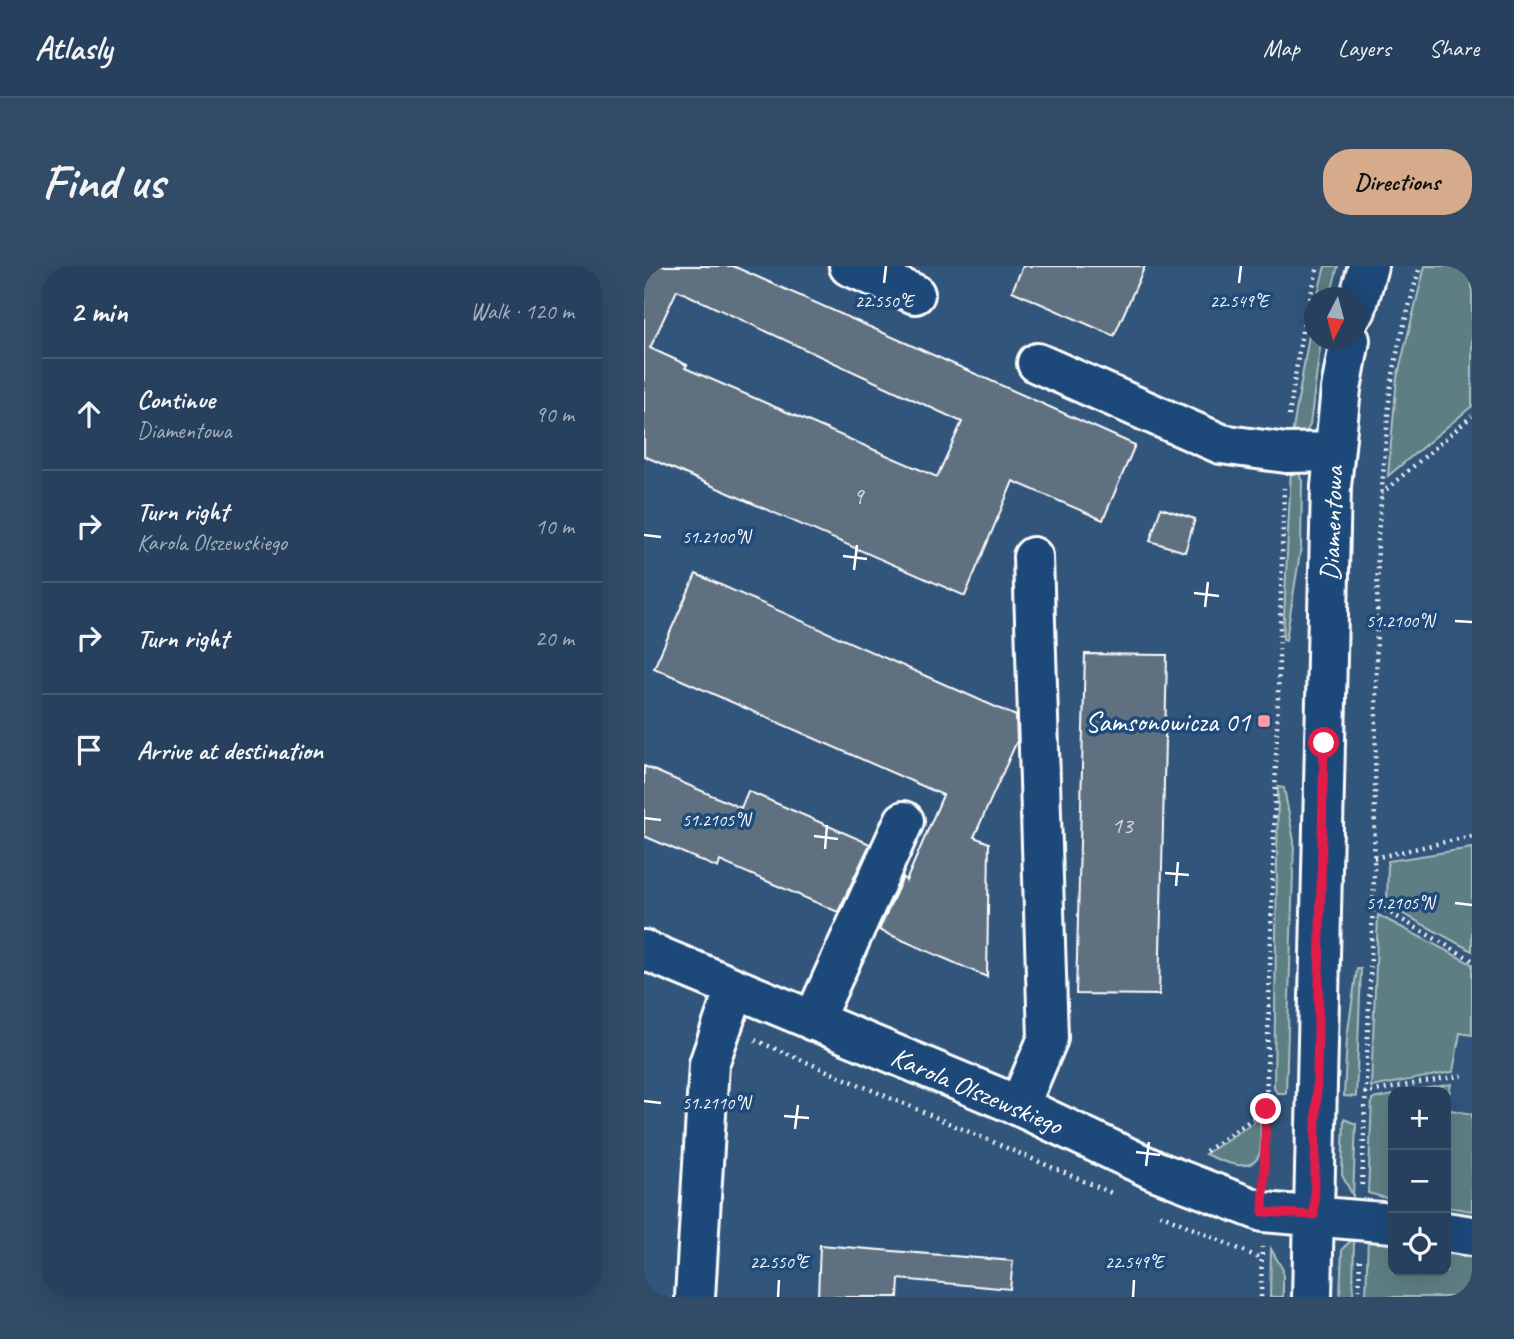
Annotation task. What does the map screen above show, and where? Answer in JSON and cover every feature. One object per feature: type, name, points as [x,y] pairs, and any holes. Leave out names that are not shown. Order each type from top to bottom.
[{"type":"street","points":[[849,266],[915,294]]},
{"type":"street","points":[[1362,287],[1368,266]]},
{"type":"street","name":"Diamentowa","points":[[1312,1297],[1334,453],[1349,350]]},
{"type":"street","points":[[1037,363],[1221,444],[1286,453],[1334,453]]},
{"type":"street","points":[[1019,1106],[1048,1038],[1032,556]]},
{"type":"street","points":[[813,1021],[904,821]]},
{"type":"street","name":"Karola Olszewskiego","points":[[644,950],[1019,1106],[1154,1170],[1263,1212],[1377,1221]]},
{"type":"street","points":[[695,1297],[709,1064],[735,989]]},
{"type":"street","points":[[1451,1233],[1472,1236]]},
{"type":"path","points":[[1261,1297],[1286,453],[1302,331],[1318,266]]},
{"type":"path","points":[[1359,1297],[1377,1221],[1364,1093],[1373,903],[1381,494],[1390,391],[1399,343],[1420,266]]},
{"type":"path","points":[[1381,494],[1472,416]]},
{"type":"path","points":[[1374,858],[1472,836]]},
{"type":"path","points":[[1373,903],[1472,960]]},
{"type":"path","points":[[722,1025],[1122,1198]]},
{"type":"path","points":[[1364,1093],[1464,1075]]},
{"type":"path","points":[[1200,1155],[1266,1109]]},
{"type":"path","points":[[1147,1209],[1262,1259]]},
{"type":"green space","points":[[1325,266],[1338,266],[1333,287],[1320,287]]},
{"type":"green space","points":[[1425,266],[1472,266],[1472,406],[1388,476],[1397,378]]},
{"type":"green space","points":[[1307,350],[1320,350],[1310,425],[1305,434],[1291,441]]},
{"type":"green space","points":[[1291,468],[1299,474],[1302,481],[1301,547],[1286,640],[1283,639]]},
{"type":"green space","points":[[1278,787],[1284,788],[1294,841],[1286,1093],[1277,1093],[1274,1088]]},
{"type":"green space","points":[[1472,848],[1472,951],[1387,905],[1388,861]]},
{"type":"green space","points":[[1378,915],[1472,964],[1472,1035],[1460,1033],[1453,1072],[1371,1087]]},
{"type":"green space","points":[[1357,969],[1361,969],[1356,1097],[1344,1096],[1347,1037]]},
{"type":"green space","points":[[1388,1096],[1388,1199],[1368,1193],[1372,1099]]},
{"type":"green space","points":[[1451,1110],[1472,1114],[1472,1211],[1451,1208]]},
{"type":"green space","points":[[1260,1118],[1260,1152],[1251,1164],[1235,1165],[1205,1154]]},
{"type":"green space","points":[[1344,1119],[1356,1124],[1353,1196],[1342,1175]]},
{"type":"green space","points":[[1368,1235],[1388,1238],[1388,1276],[1451,1276],[1451,1248],[1472,1251],[1472,1297],[1366,1297]]},
{"type":"green space","points":[[1354,1238],[1353,1297],[1340,1297],[1342,1249]]},
{"type":"green space","points":[[1271,1249],[1283,1270],[1283,1297],[1270,1297]]},
{"type":"building","points":[[644,266],[733,266],[1135,445],[1103,520],[1013,481],[965,596],[644,456]],"holes":[[[677,290],[962,422],[937,477],[685,368],[687,365],[650,348]]]},
{"type":"building","points":[[1023,266],[1145,266],[1114,336],[1012,291]]},
{"type":"building","points":[[1161,508],[1195,519],[1185,552],[1150,541]]},
{"type":"building","points":[[696,574],[1016,716],[1017,741],[974,837],[989,843],[987,977],[879,930],[903,877],[906,881],[943,795],[654,668]]},
{"type":"building","points":[[1085,654],[1167,655],[1159,995],[1076,994]]},
{"type":"building","points":[[644,766],[741,808],[748,791],[870,844],[838,912],[720,861],[718,868],[644,836]]},
{"type":"building","points":[[820,1245],[1013,1261],[1010,1289],[899,1279],[898,1297],[818,1297]]},
{"type":"place","name":"Samsonowicza 01","points":[[1264,721]]},
{"type":"route","points":[[1266,1109],[1263,1212],[1314,1215],[1324,743]]}]
